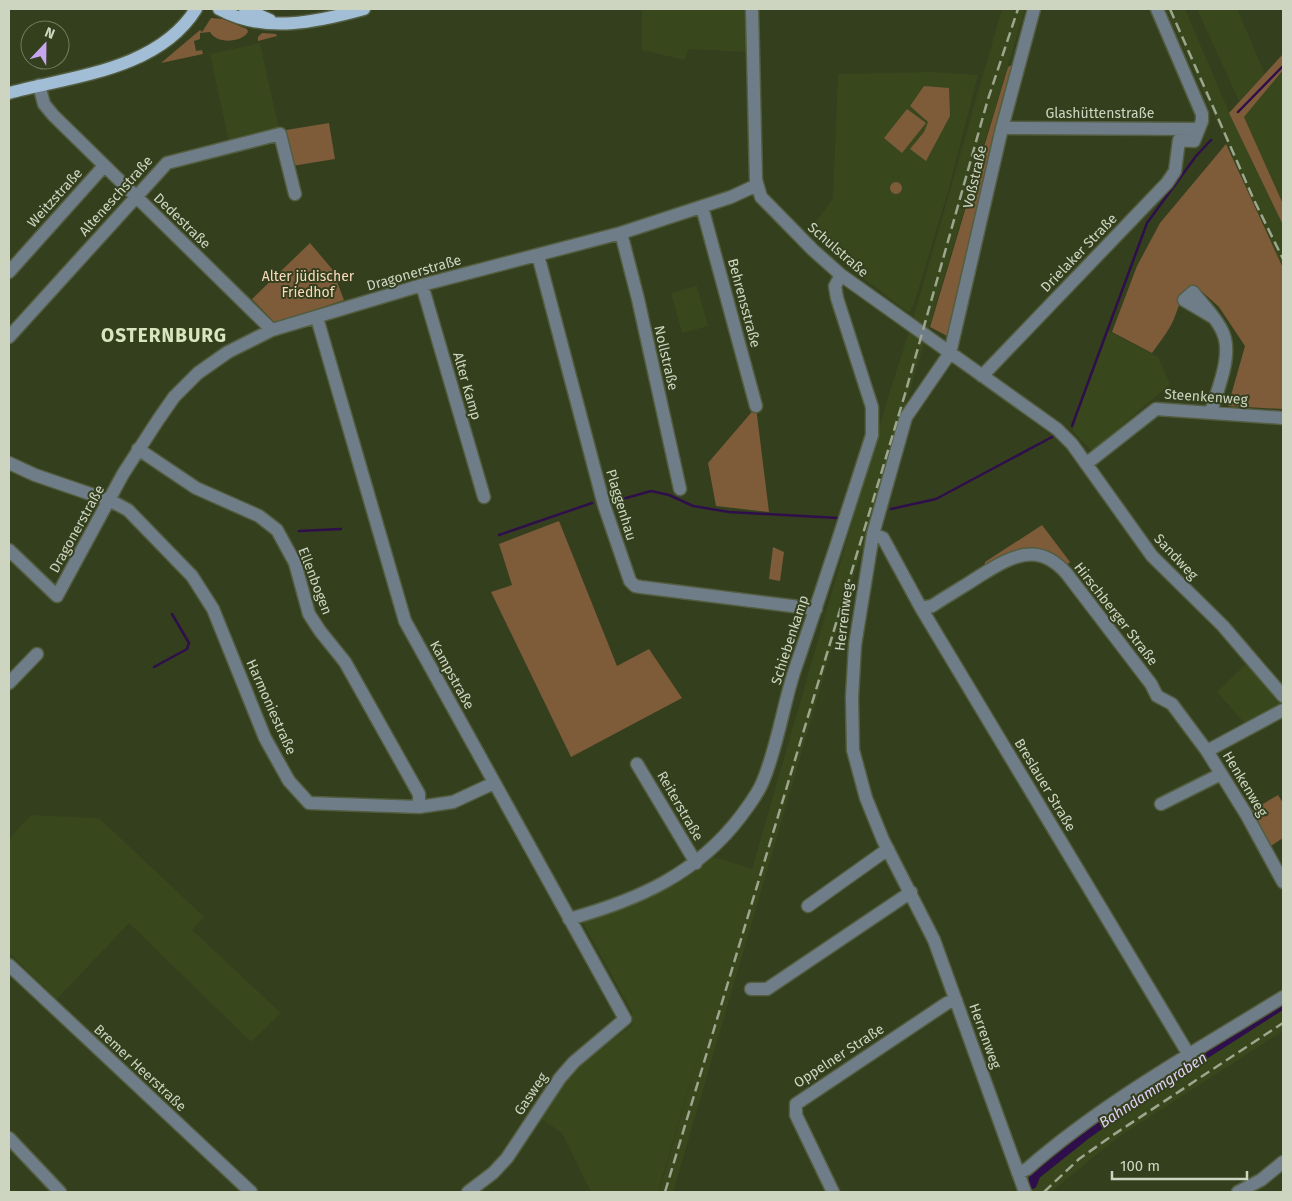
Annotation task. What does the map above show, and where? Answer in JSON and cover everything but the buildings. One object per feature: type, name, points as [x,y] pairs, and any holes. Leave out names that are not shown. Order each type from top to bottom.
[{"type":"main road","points":[[9,93],[135,59],[168,38],[196,9]]},
{"type":"main road","points":[[219,9],[244,20],[279,24],[311,21],[364,9]]},
{"type":"main road","points":[[245,9],[279,24]]},
{"type":"street","name":"Schulstraße","points":[[752,9],[757,185],[761,198],[841,275],[1057,429]]},
{"type":"street","name":"Voßstraße","points":[[950,353],[1002,128],[1034,9]]},
{"type":"street","name":"Glashüttenstraße","points":[[1002,128],[1178,135],[1199,129],[1202,114],[1157,9]]},
{"type":"street","name":"Dedestraße","points":[[39,85],[46,107],[272,330]]},
{"type":"street","name":"Alteneschstraße","points":[[9,337],[166,162],[280,134],[294,194]]},
{"type":"street","name":"Drielaker Straße","points":[[982,376],[1167,182],[1175,171],[1178,135]]},
{"type":"street","name":"Weitzstraße","points":[[9,272],[104,166]]},
{"type":"street","name":"Dragonerstraße","points":[[9,550],[57,596],[138,449],[174,398],[198,373],[228,352],[272,330],[317,318],[422,284],[621,233],[732,197],[757,185]]},
{"type":"street","name":"Behrensstraße","points":[[702,207],[756,406]]},
{"type":"street","name":"Nollstraße","points":[[621,233],[638,299],[680,489]]},
{"type":"street","name":"Plaggenhau","points":[[538,255],[604,504],[630,581],[635,586],[641,587],[816,609]]},
{"type":"street","name":"Schiebenkamp","points":[[570,919],[637,896],[668,881],[696,864],[736,823],[762,784],[790,685],[872,435],[872,407],[837,298],[835,286],[841,275]]},
{"type":"street","name":"Alter Kamp","points":[[422,284],[484,497]]},
{"type":"street","points":[[1210,412],[1224,366],[1226,350],[1226,339],[1222,330],[1211,316]]},
{"type":"street","name":"Kampstraße","points":[[317,318],[405,621],[625,1019]]},
{"type":"street","name":"Herrenweg","points":[[950,353],[906,417],[873,534],[855,645],[852,724],[854,750],[858,776],[888,849],[934,940],[1025,1192]]},
{"type":"street","name":"Steenkenweg","points":[[1086,464],[1156,409],[1283,418]]},
{"type":"street","name":"Sandweg","points":[[1057,429],[1072,444],[1152,556],[1223,626],[1283,696]]},
{"type":"street","name":"Ellenbogen","points":[[138,449],[196,488],[260,516],[277,530],[296,563],[309,614],[345,662],[419,794],[419,807]]},
{"type":"street","name":"Harmoniestraße","points":[[9,463],[35,475],[111,501],[128,510],[200,586],[213,609],[265,738],[289,781],[310,803],[419,807],[453,802],[494,783]]},
{"type":"street","name":"Breslauer Straße","points":[[873,534],[883,538],[921,608],[1189,1055]]},
{"type":"street","name":"Hirschberger Straße","points":[[921,608],[932,606],[1009,558],[1030,554],[1050,560],[1067,574],[1151,684],[1157,696],[1172,704],[1207,751]]},
{"type":"street","points":[[9,683],[37,654]]},
{"type":"street","name":"Henkenweg","points":[[1283,710],[1207,751],[1283,882]]},
{"type":"street","name":"Reiterstraße","points":[[638,764],[696,864]]},
{"type":"street","points":[[1161,804],[1221,774]]},
{"type":"street","points":[[808,906],[888,849]]},
{"type":"street","points":[[751,989],[767,989],[911,892]]},
{"type":"street","name":"Bremer Heerstraße","points":[[9,965],[251,1192]]},
{"type":"street","points":[[1018,1173],[1027,1169],[1086,1122],[1283,997]]},
{"type":"street","name":"Oppelner Straße","points":[[833,1192],[796,1115],[796,1104],[947,1003],[956,1000]]},
{"type":"street","name":"Gasweg","points":[[468,1192],[493,1173],[507,1158],[560,1078],[574,1062],[625,1019]]},
{"type":"street","points":[[9,1138],[60,1192]]},
{"type":"street","points":[[1238,1192],[1261,1180],[1283,1162]]},
{"type":"shaded area","points":[[642,9],[746,9],[748,52],[689,49],[684,60],[642,50]]},
{"type":"shaded area","points":[[1002,9],[1025,9],[835,638],[673,1192],[659,1192],[889,394],[914,316]]},
{"type":"shaded area","points":[[1166,9],[1185,9],[1229,112],[1283,225],[1283,268]]},
{"type":"shaded area","points":[[1197,9],[1237,9],[1265,74],[1239,101]]},
{"type":"shaded area","points":[[260,43],[280,134],[230,146],[210,54]]},
{"type":"shaded area","points":[[1283,70],[1283,204],[1244,117]]},
{"type":"shaded area","points":[[930,72],[978,75],[949,188],[914,304],[909,313],[836,257],[808,232],[833,199],[838,74]]},
{"type":"shaded area","points":[[697,286],[708,326],[682,333],[671,293]]},
{"type":"shaded area","points":[[1108,331],[1158,357],[1170,384],[1092,451],[1072,430]]},
{"type":"shaded area","points":[[1252,658],[1283,696],[1283,710],[1249,728],[1217,692]]},
{"type":"shaded area","points":[[31,815],[99,818],[204,917],[192,930],[281,1013],[251,1042],[129,923],[57,999],[9,953],[9,839]]},
{"type":"shaded area","points":[[713,857],[753,869],[658,1192],[591,1192],[562,1133],[540,1118],[574,1070],[632,1025],[632,1012],[583,923],[647,899],[682,880]]},
{"type":"shaded area","points":[[1283,1006],[1283,1031],[1117,1138],[1051,1192],[1032,1192],[1029,1186],[1097,1132],[1227,1041]]},
{"type":"green space","points":[[211,18],[223,19],[247,29],[248,32],[245,36],[229,41],[217,39],[210,32],[200,33],[200,39],[194,41],[196,51],[202,50],[203,54],[161,63],[200,30],[202,32]]},
{"type":"green space","points":[[262,33],[276,34],[277,36],[258,41],[258,37]]},
{"type":"green space","points":[[1283,54],[1283,70],[1244,117],[1283,204],[1283,225],[1229,113]]},
{"type":"green space","points":[[1015,63],[949,337],[930,327],[1008,67]]},
{"type":"green space","points":[[924,86],[949,88],[950,116],[926,161],[910,149],[924,132],[928,122],[910,106]]},
{"type":"green space","points":[[907,109],[926,123],[902,153],[884,138]]},
{"type":"green space","points":[[329,123],[335,159],[292,166],[286,130]]},
{"type":"green space","points":[[1226,144],[1283,268],[1283,409],[1228,406],[1245,346],[1219,307],[1195,285],[1185,294],[1170,327],[1152,353],[1112,332],[1137,266],[1160,223]]},
{"type":"green space","points":[[894,182],[898,182],[902,188],[898,194],[894,194],[890,190],[890,186]]},
{"type":"green space","name":"Alter jüdischer Friedhof","points":[[310,243],[332,269],[344,300],[275,323],[252,299]]},
{"type":"green space","points":[[756,407],[769,512],[716,506],[708,463]]},
{"type":"green space","points":[[559,521],[617,666],[649,649],[682,698],[571,757],[491,592],[512,585],[499,544]]},
{"type":"green space","points":[[1042,525],[1070,562],[1062,569],[1035,555],[983,574],[985,562]]},
{"type":"green space","points":[[773,547],[784,552],[780,581],[769,579]]},
{"type":"green space","points":[[1278,795],[1283,803],[1283,838],[1266,849],[1246,814]]},
{"type":"waterway","points":[[1238,112],[1283,66]]},
{"type":"waterway","points":[[1072,426],[1147,223],[1196,156],[1211,140]]},
{"type":"waterway","points":[[891,509],[936,499],[1052,437]]},
{"type":"waterway","points":[[612,502],[651,491],[669,495],[693,506],[729,512],[838,518]]},
{"type":"waterway","points":[[499,535],[592,503]]},
{"type":"waterway","points":[[299,531],[341,529]]},
{"type":"waterway","points":[[154,667],[187,649],[189,643],[172,614]]},
{"type":"waterway","name":"Bahndammgraben","points":[[1032,1184],[1036,1174],[1085,1135],[1169,1077],[1283,1004]]},
{"type":"railway","points":[[665,1192],[905,394],[988,99],[1018,9]]},
{"type":"railway","points":[[1170,9],[1254,200],[1283,259]]},
{"type":"railway","points":[[1044,1192],[1079,1159],[1283,1023]]},
{"type":"district","name":"OSTERNBURG","points":[[164,335]]}]
